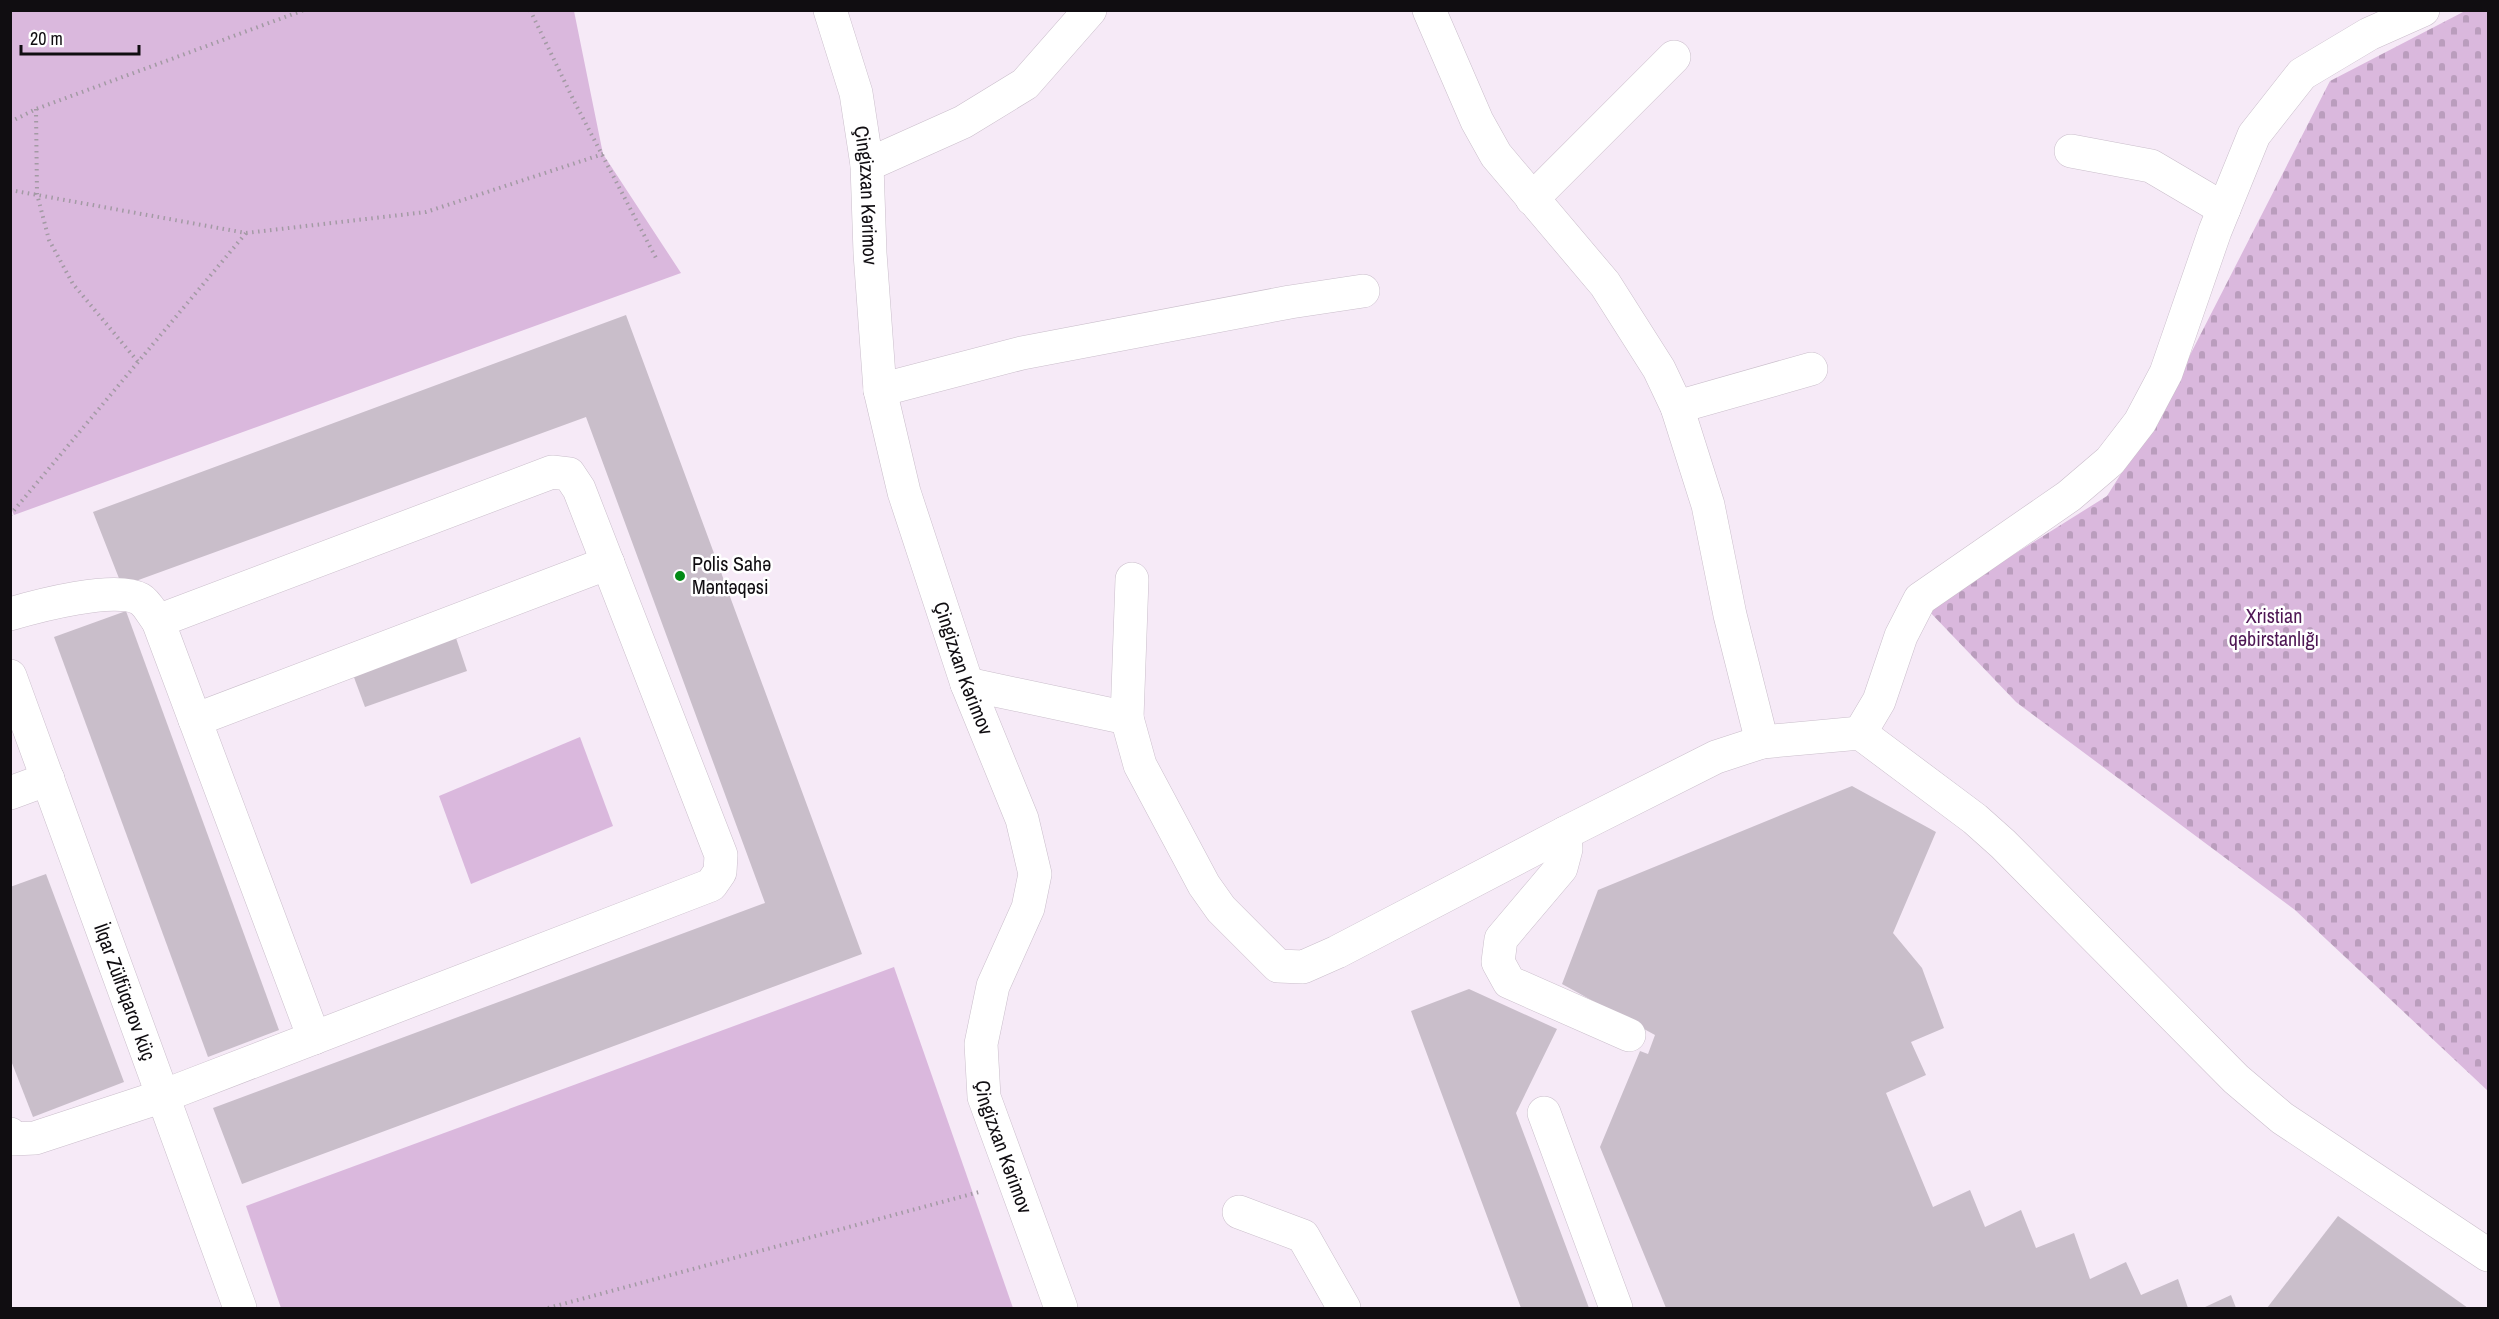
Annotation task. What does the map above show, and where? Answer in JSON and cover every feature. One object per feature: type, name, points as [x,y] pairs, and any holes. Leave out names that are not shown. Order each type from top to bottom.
[{"type":"street","name":"Çingizxan Kərimov","points":[[831,10],[856,93],[867,165],[870,253],[880,390],[904,492],[967,684],[1022,819],[1035,874],[1028,908],[993,986],[981,1044],[984,1097],[1061,1308]]},
{"type":"street","points":[[867,165],[963,122],[1025,84],[1090,10]]},
{"type":"street","points":[[1429,10],[1477,121],[1496,155],[1605,284],[1659,369],[1677,407],[1708,505],[1730,615],[1762,742]]},
{"type":"street","points":[[1860,733],[1879,700],[1900,636],[1920,599],[2069,496],[2110,461],[2140,422],[2166,373],[2224,209],[2253,135],[2302,74],[2369,34],[2423,10]]},
{"type":"street","points":[[1532,200],[1674,57]]},
{"type":"street","points":[[2071,151],[2151,166],[2224,209]]},
{"type":"street","points":[[880,390],[1022,353],[1290,302],[1363,291]]},
{"type":"street","points":[[1677,407],[1811,369]]},
{"type":"street","points":[[11,1137],[35,1138],[163,1096],[711,885],[720,872],[721,855],[579,489],[569,474],[552,472],[158,621]]},
{"type":"street","points":[[195,720],[608,563]]},
{"type":"street","points":[[1132,579],[1127,718],[1140,765],[1204,885],[1221,909],[1278,966],[1303,967],[1337,952],[1716,757],[1762,742],[1860,733],[1975,819],[2003,844],[2236,1079],[2282,1118],[2488,1255]]},
{"type":"street","points":[[10,614],[40,605],[116,593],[141,599],[158,621],[314,1038]]},
{"type":"street","name":"İlqar Zülfüqarov küç","points":[[10,676],[240,1308]]},
{"type":"street","points":[[967,684],[1127,718]]},
{"type":"street","points":[[10,793],[48,779]]},
{"type":"street","points":[[1565,833],[1566,849],[1561,868],[1501,939],[1498,962],[1509,982],[1629,1035]]},
{"type":"street","points":[[1544,1113],[1616,1308]]},
{"type":"street","points":[[1239,1212],[1303,1236],[1344,1308]]},
{"type":"path","points":[[10,122],[36,109],[304,10]]},
{"type":"path","points":[[530,10],[574,101],[656,258]]},
{"type":"path","points":[[36,109],[37,194],[50,240],[73,284],[139,363]]},
{"type":"path","points":[[10,190],[246,233],[426,212],[603,154]]},
{"type":"path","points":[[10,515],[246,233]]},
{"type":"path","points":[[548,1308],[1014,1182]]},
{"type":"green space","points":[[11,10],[574,11],[603,154],[681,273],[14,515],[10,505]]},
{"type":"green space","name":"Xristian qəbirstanlığı","points":[[2465,11],[2488,11],[2488,1091],[2295,910],[2016,702],[1927,609],[2107,496],[2166,402],[2330,81]]},
{"type":"green space","points":[[580,737],[613,826],[471,884],[439,796]]},
{"type":"green space","points":[[894,967],[1013,1308],[281,1308],[246,1206]]},
{"type":"building","points":[[626,315],[862,954],[242,1184],[213,1108],[765,903],[586,417],[122,586],[93,512]]},
{"type":"building","points":[[126,611],[279,1030],[208,1057],[54,637]]},
{"type":"building","points":[[455,635],[467,671],[365,707],[352,672]]},
{"type":"building","points":[[1852,786],[1936,832],[1893,933],[1922,968],[1944,1028],[1911,1042],[1926,1075],[1886,1093],[1933,1207],[1970,1190],[1985,1227],[2021,1210],[2036,1248],[2074,1233],[2090,1279],[2126,1262],[2141,1295],[2178,1279],[2188,1308],[1666,1308],[1600,1147],[1640,1051],[1648,1054],[1655,1035],[1562,984],[1598,890]]},
{"type":"building","points":[[46,874],[124,1082],[33,1117],[10,1058],[10,887]]},
{"type":"building","points":[[1469,989],[1557,1029],[1516,1113],[1589,1308],[1521,1308],[1411,1011]]},
{"type":"building","points":[[2338,1216],[2468,1308],[2267,1308]]},
{"type":"building","points":[[2231,1295],[2236,1308],[2203,1308]]},
{"type":"place","name":"Polis Sahə Məntəqəsi","points":[[680,576]]}]
